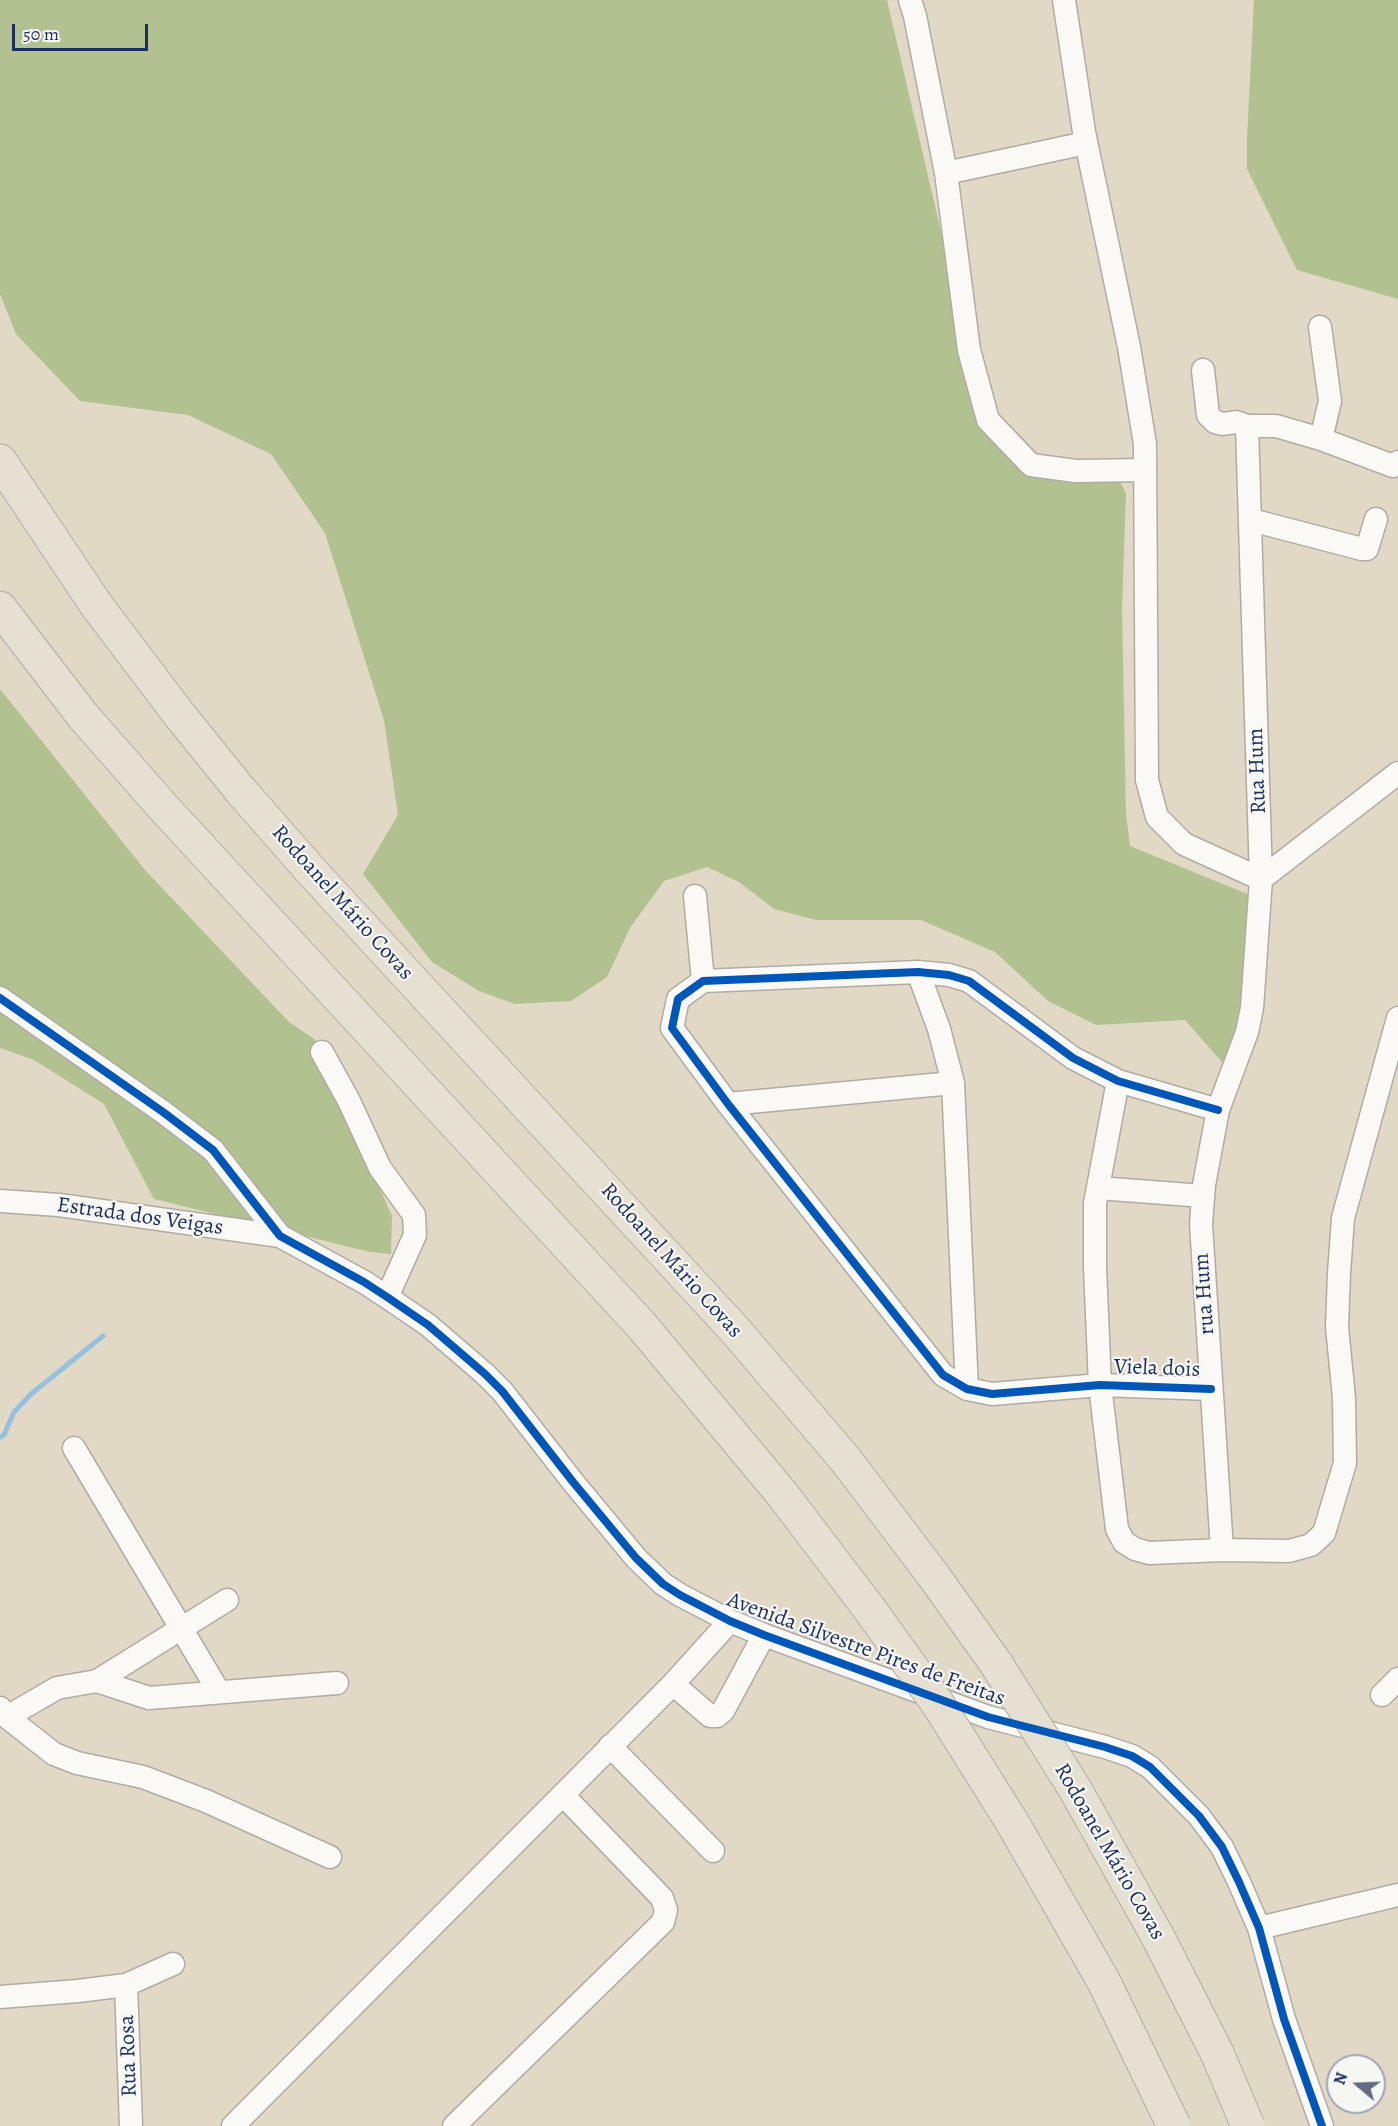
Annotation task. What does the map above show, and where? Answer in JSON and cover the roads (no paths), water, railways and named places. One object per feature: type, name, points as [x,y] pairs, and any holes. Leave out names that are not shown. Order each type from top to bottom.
[{"type":"highway","name":"Rodoanel Mário Covas","points":[[0,461],[97,606],[178,713],[241,791],[321,882],[734,1329],[844,1460],[933,1575],[997,1665],[1076,1790],[1158,1937],[1217,2053],[1248,2126]]},
{"type":"highway","points":[[0,609],[83,716],[163,807],[642,1326],[760,1467],[868,1607],[938,1704],[1012,1822],[1103,1980],[1174,2126]]},
{"type":"street","points":[[910,0],[946,173],[969,350],[988,420],[1031,465],[1076,471],[1145,470]]},
{"type":"street","points":[[1064,0],[1086,143],[1130,347],[1145,444],[1147,780],[1157,817],[1184,844],[1261,879],[1398,773]]},
{"type":"street","points":[[946,173],[1086,143]]},
{"type":"street","points":[[1320,327],[1330,402],[1321,439]]},
{"type":"street","points":[[1203,370],[1208,415],[1215,422],[1223,424],[1236,422],[1247,426],[1276,426],[1321,439],[1393,466],[1398,462]]},
{"type":"street","name":"Rua Hum","points":[[1218,1110],[1247,1032],[1252,1008],[1261,879],[1247,426]]},
{"type":"street","points":[[1251,520],[1367,549],[1376,519]]},
{"type":"street","points":[[695,896],[703,981]]},
{"type":"street","points":[[967,1389],[943,1375],[728,1104],[672,1028],[678,999],[703,981],[918,972],[949,975],[969,981],[1073,1058],[1118,1081],[1218,1110]]},
{"type":"street","points":[[918,972],[939,1029],[953,1083],[967,1389]]},
{"type":"street","name":"Avenida Silvestre Pires de Freitas","points":[[0,998],[163,1112],[213,1150],[280,1236],[387,1297],[428,1325],[485,1374],[502,1391],[573,1482],[651,1574],[680,1595],[730,1621],[764,1635],[988,1717],[1106,1747],[1132,1756],[1150,1767],[1199,1816],[1222,1847],[1259,1928],[1284,2019],[1322,2126]]},
{"type":"street","points":[[1118,1081],[1095,1203],[1100,1385],[1117,1529],[1124,1542],[1135,1549],[1149,1553],[1222,1550],[1289,1551],[1311,1545],[1324,1533],[1345,1463],[1344,1398],[1337,1327],[1343,1218],[1398,1018]]},
{"type":"street","points":[[322,1052],[349,1101],[380,1168],[414,1215],[415,1235],[387,1297]]},
{"type":"street","points":[[728,1104],[953,1083]]},
{"type":"street","name":"rua Hum","points":[[1218,1110],[1203,1196],[1201,1224],[1222,1550]]},
{"type":"street","points":[[1098,1188],[1203,1196]]},
{"type":"street","name":"Estrada dos Veigas","points":[[0,1201],[101,1210],[280,1236]]},
{"type":"street","name":"Viela dois","points":[[967,1389],[992,1394],[1100,1385],[1211,1389]]},
{"type":"street","points":[[74,1448],[219,1692]]},
{"type":"street","points":[[227,1600],[96,1681],[57,1688],[3,1712],[54,1754],[77,1763],[153,1781],[206,1801],[330,1857]]},
{"type":"street","points":[[233,2126],[563,1796],[673,1684],[730,1621]]},
{"type":"street","points":[[673,1684],[710,1716],[717,1716],[723,1711],[764,1635]]},
{"type":"street","points":[[1382,1695],[1398,1679]]},
{"type":"street","points":[[96,1681],[148,1698],[337,1683]]},
{"type":"street","points":[[610,1746],[713,1851]]},
{"type":"street","points":[[454,2126],[663,1922],[666,1910],[662,1898],[563,1796]]},
{"type":"street","points":[[1259,1928],[1398,1895]]},
{"type":"street","points":[[0,1997],[126,1985],[173,1964]]},
{"type":"street","name":"Rua Rosa","points":[[126,1985],[131,2126]]},
{"type":"waterway","points":[[0,1437],[4,1435],[14,1412],[31,1394],[103,1336]]}]
